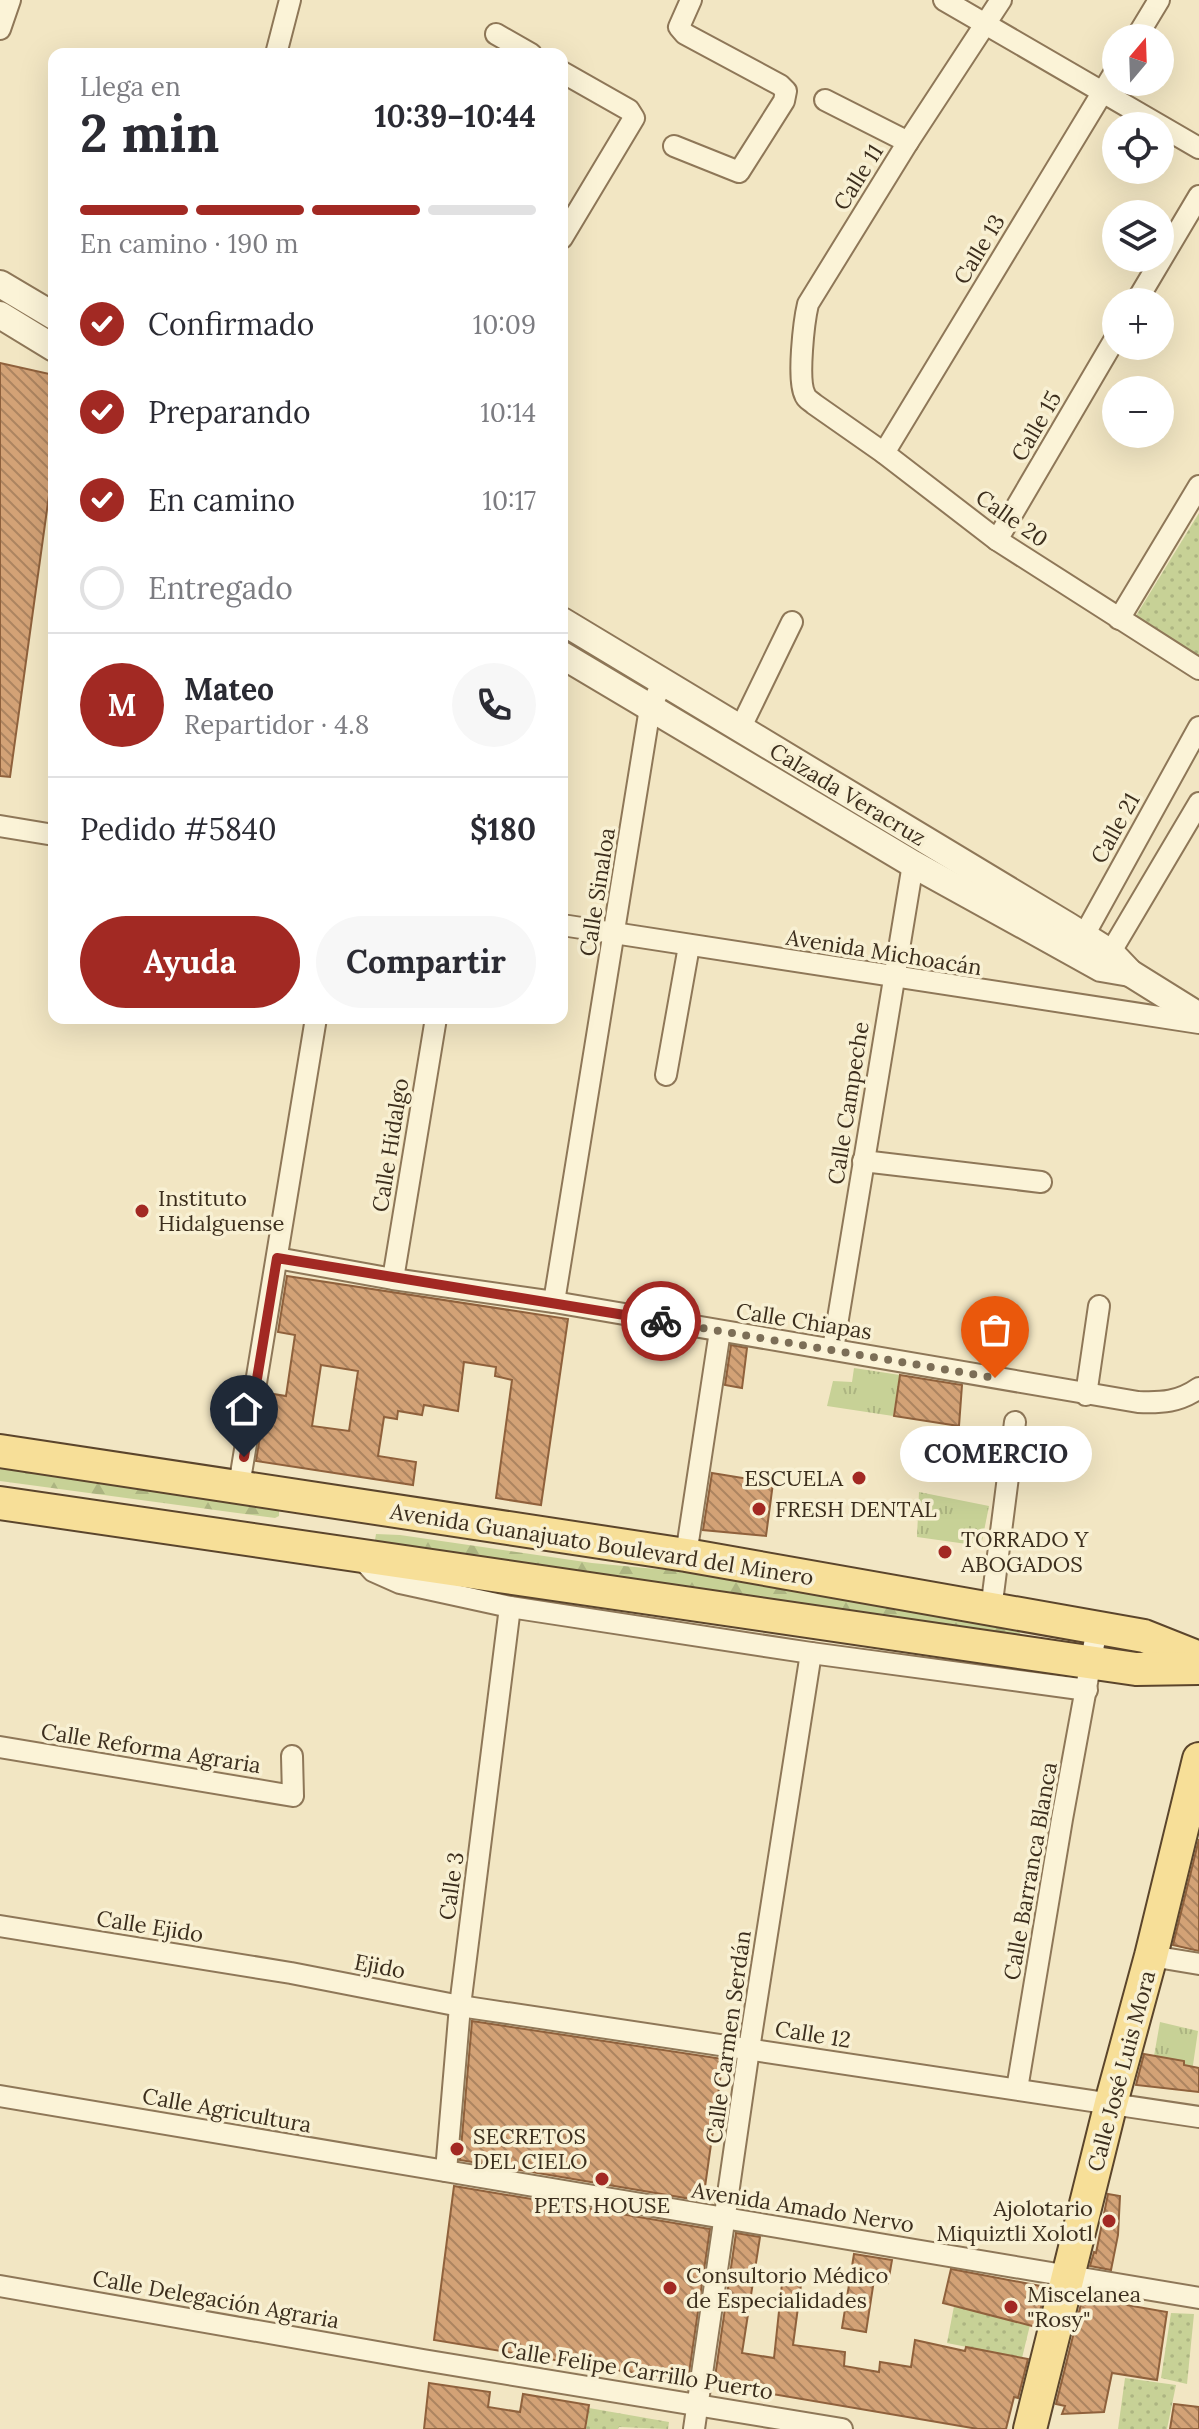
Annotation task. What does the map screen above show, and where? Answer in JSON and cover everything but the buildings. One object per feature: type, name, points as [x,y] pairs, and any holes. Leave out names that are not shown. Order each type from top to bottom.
[{"type":"main road","name":"Avenida Guanajuato Boulevard del Minero","points":[[0,1451],[686,1555],[1144,1636],[1199,1658]]},
{"type":"main road","points":[[0,1502],[124,1506],[284,1528],[293,1523],[295,1507],[290,1499],[277,1492]]},
{"type":"main road","name":"Avenida Guanajuato Boulevard del Minero","points":[[0,1502],[360,1557],[816,1621],[1090,1676],[1136,1669],[1199,1668]]},
{"type":"main road","points":[[360,1557],[355,1546],[357,1533],[366,1524],[376,1521],[564,1549],[648,1549]]},
{"type":"main road","name":"Calle José Luis Mora","points":[[1030,2429],[1111,2103],[1151,1956],[1188,1840],[1199,1759]]},
{"type":"street","points":[[0,29],[10,0]]},
{"type":"street","points":[[278,48],[290,0]]},
{"type":"street","points":[[674,146],[725,169],[739,172],[784,101],[786,91],[685,34],[679,27],[691,0]]},
{"type":"street","points":[[944,0],[1102,91]]},
{"type":"street","name":"Calle 11","points":[[805,395],[802,378],[808,304],[908,142],[1001,0]]},
{"type":"street","points":[[1144,24],[1159,0]]},
{"type":"street","points":[[496,34],[520,48]]},
{"type":"street","points":[[568,75],[629,110],[634,118],[568,228]]},
{"type":"street","name":"Calle 13","points":[[884,453],[1102,94]]},
{"type":"street","points":[[1110,96],[1199,148]]},
{"type":"street","points":[[825,100],[908,142]]},
{"type":"street","points":[[1144,288],[1199,196]]},
{"type":"street","points":[[48,312],[11,290],[1,316],[48,344]]},
{"type":"street","name":"Calle 15","points":[[997,540],[1103,360]]},
{"type":"street","name":"Calle 20","points":[[805,395],[997,540],[1199,669]]},
{"type":"street","points":[[1119,619],[1199,486]]},
{"type":"street","points":[[740,729],[792,622]]},
{"type":"street","name":"Calzada Veracruz","points":[[568,625],[740,729],[1078,944],[1199,1016]]},
{"type":"street","name":"Calzada Veracruz","points":[[568,659],[913,864],[1078,944]]},
{"type":"street","name":"Calle Sinaloa","points":[[554,1302],[650,708],[663,682]]},
{"type":"street","name":"Calle 21","points":[[1078,944],[1199,727]]},
{"type":"street","points":[[1106,961],[1199,803]]},
{"type":"street","points":[[0,826],[48,834]]},
{"type":"street","name":"Calle Campeche","points":[[833,1349],[913,864]]},
{"type":"street","name":"Avenida Michoacán","points":[[568,926],[1199,1023]]},
{"type":"street","points":[[666,1075],[689,946]]},
{"type":"street","points":[[239,1486],[315,1024]]},
{"type":"street","name":"Calle Hidalgo","points":[[393,1279],[435,1024]]},
{"type":"street","points":[[863,1161],[1041,1182]]},
{"type":"street","name":"Calle Chiapas","points":[[277,1258],[833,1349],[1086,1395],[1165,1403],[1185,1397],[1199,1388]]},
{"type":"street","points":[[1086,1395],[1099,1306]]},
{"type":"street","points":[[686,1555],[720,1331]]},
{"type":"street","points":[[991,1610],[1015,1422]]},
{"type":"street","points":[[360,1557],[373,1571],[400,1583],[510,1607],[811,1653],[1090,1676]]},
{"type":"street","name":"Calle 3","points":[[446,2171],[460,2006],[510,1607]]},
{"type":"street","name":"Calle Barranca Blanca","points":[[1017,2089],[1097,1628]]},
{"type":"street","name":"Calle Carmen Serdán","points":[[694,2429],[811,1653]]},
{"type":"street","name":"Calle Reforma Agraria","points":[[0,1747],[293,1796],[292,1756]]},
{"type":"street","name":"Calle Ejido","points":[[0,1926],[291,1973]]},
{"type":"street","points":[[1151,1956],[1199,1964]]},
{"type":"street","name":"Ejido","points":[[291,1973],[460,2006]]},
{"type":"street","name":"Calle 12","points":[[460,2006],[1199,2117]]},
{"type":"street","name":"Calle Agricultura","points":[[0,2096],[446,2171]]},
{"type":"street","name":"Avenida Amado Nervo","points":[[446,2171],[1199,2298]]},
{"type":"street","name":"Calle Delegación Agraria","points":[[0,2286],[423,2360]]},
{"type":"street","name":"Calle Felipe Carrillo Puerto","points":[[423,2360],[842,2429]]},
{"type":"green space","points":[[1199,513],[1199,657],[1134,619]]},
{"type":"green space","points":[[854,1368],[900,1375],[893,1416],[827,1406],[833,1381],[852,1382]]},
{"type":"green space","points":[[0,1465],[274,1507],[279,1511],[279,1516],[275,1518],[0,1481]]},
{"type":"green space","points":[[919,1492],[989,1506],[981,1546],[917,1537]]},
{"type":"green space","points":[[376,1534],[592,1563],[741,1577],[1019,1631],[1021,1636],[1018,1640],[398,1547],[375,1540]]},
{"type":"green space","points":[[1160,2022],[1198,2031],[1189,2092],[1181,2090],[1184,2062],[1154,2056]]},
{"type":"green space","points":[[954,2306],[1030,2325],[1022,2358],[947,2343]]},
{"type":"green space","points":[[1171,2313],[1194,2314],[1187,2384],[1161,2378]]},
{"type":"green space","points":[[1125,2378],[1176,2385],[1167,2429],[1118,2429]]},
{"type":"green space","points":[[589,2408],[669,2422],[668,2429],[586,2429]]},
{"type":"way so far","points":[[661,1321],[995,1378]]},
{"type":"place","name":"Instituto Hidalguense","points":[[142,1211]]},
{"type":"place","name":"COMERCIO","points":[[995,1378]]},
{"type":"place","name":"ESCUELA","points":[[859,1478]]},
{"type":"place","name":"FRESH DENTAL","points":[[759,1509]]},
{"type":"place","name":"TORRADO Y ABOGADOS","points":[[945,1552]]},
{"type":"place","name":"SECRETOS DEL CIELO","points":[[457,2149]]},
{"type":"place","name":"PETS HOUSE","points":[[602,2179]]},
{"type":"place","name":"Ajolotario Miquiztli Xolotl","points":[[1109,2221]]},
{"type":"place","name":"Consultorio Médico de Especialidades","points":[[670,2288]]},
{"type":"place","name":"Miscelanea \"Rosy\"","points":[[1011,2307]]},
{"type":"route","points":[[244,1457],[277,1258],[661,1321]]}]
